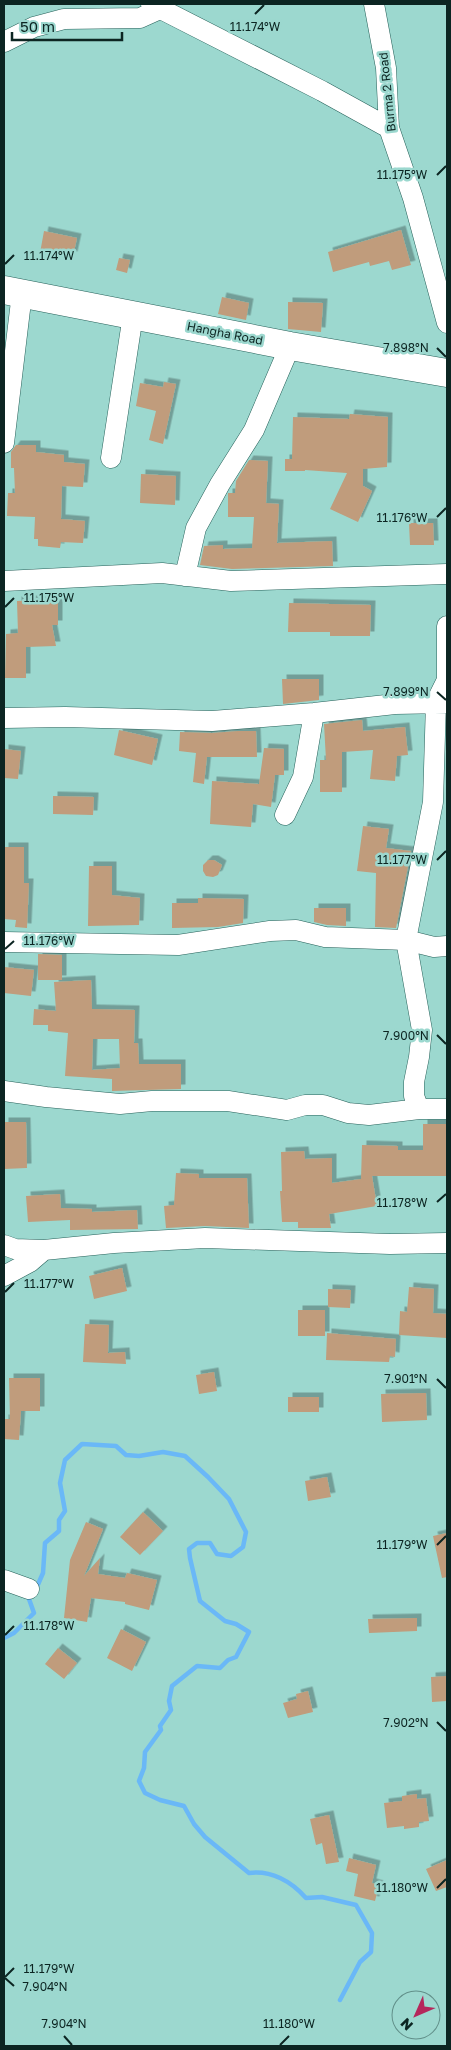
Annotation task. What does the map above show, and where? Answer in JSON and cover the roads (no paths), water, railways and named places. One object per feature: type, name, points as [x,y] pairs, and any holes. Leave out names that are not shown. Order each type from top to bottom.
[{"type":"highway","name":"Hangha Road","points":[[13,291],[290,346],[447,373]]},
{"type":"street","name":"Burma 2 Road","points":[[374,4],[386,68],[389,128],[413,198],[447,323]]},
{"type":"street","points":[[4,42],[34,27],[64,19],[140,18],[155,6],[322,91],[389,128]]},
{"type":"street","points":[[4,443],[13,291]]},
{"type":"street","points":[[111,458],[133,315]]},
{"type":"street","points":[[185,576],[196,528],[220,484],[254,430],[290,346]]},
{"type":"street","points":[[4,581],[162,574],[232,581],[447,574]]},
{"type":"street","points":[[418,1109],[414,1096],[414,1082],[420,1057],[422,1030],[406,940],[432,802],[442,702],[447,680],[447,626]]},
{"type":"street","points":[[4,718],[65,717],[212,721],[387,705],[442,702]]},
{"type":"street","points":[[285,815],[303,777],[314,713]]},
{"type":"street","points":[[4,942],[178,945],[270,931],[296,930],[325,937],[406,940],[434,947],[447,946]]},
{"type":"street","points":[[4,1091],[120,1104],[152,1101],[228,1101],[287,1110],[305,1105],[323,1105],[348,1113],[369,1115],[418,1109],[447,1109]]},
{"type":"street","points":[[4,1245],[15,1249],[44,1250],[114,1243],[205,1238],[390,1244],[447,1243]]},
{"type":"street","points":[[4,1276],[30,1262],[44,1250]]},
{"type":"street","points":[[4,1580],[29,1589]]},
{"type":"waterway","points":[[36,1589],[43,1573],[45,1543],[59,1531],[59,1520],[65,1511],[60,1483],[65,1460],[82,1444],[116,1446],[126,1455],[139,1456],[163,1452],[185,1456],[229,1499],[246,1532],[243,1547],[231,1556],[217,1554],[210,1543],[197,1543],[189,1549],[190,1558],[200,1601],[225,1621],[236,1624],[249,1632],[236,1657],[228,1660],[220,1668],[197,1666],[172,1686],[169,1701],[171,1710],[160,1726],[161,1730],[145,1752],[144,1768],[139,1781],[145,1793],[160,1800],[184,1806],[194,1824],[205,1837],[249,1873],[265,1873],[280,1878],[294,1886],[306,1898],[322,1897],[356,1905],[372,1933],[371,1952],[360,1962],[340,2000]]},
{"type":"waterway","points":[[4,1638],[14,1633],[34,1613],[29,1599],[31,1596]]}]
